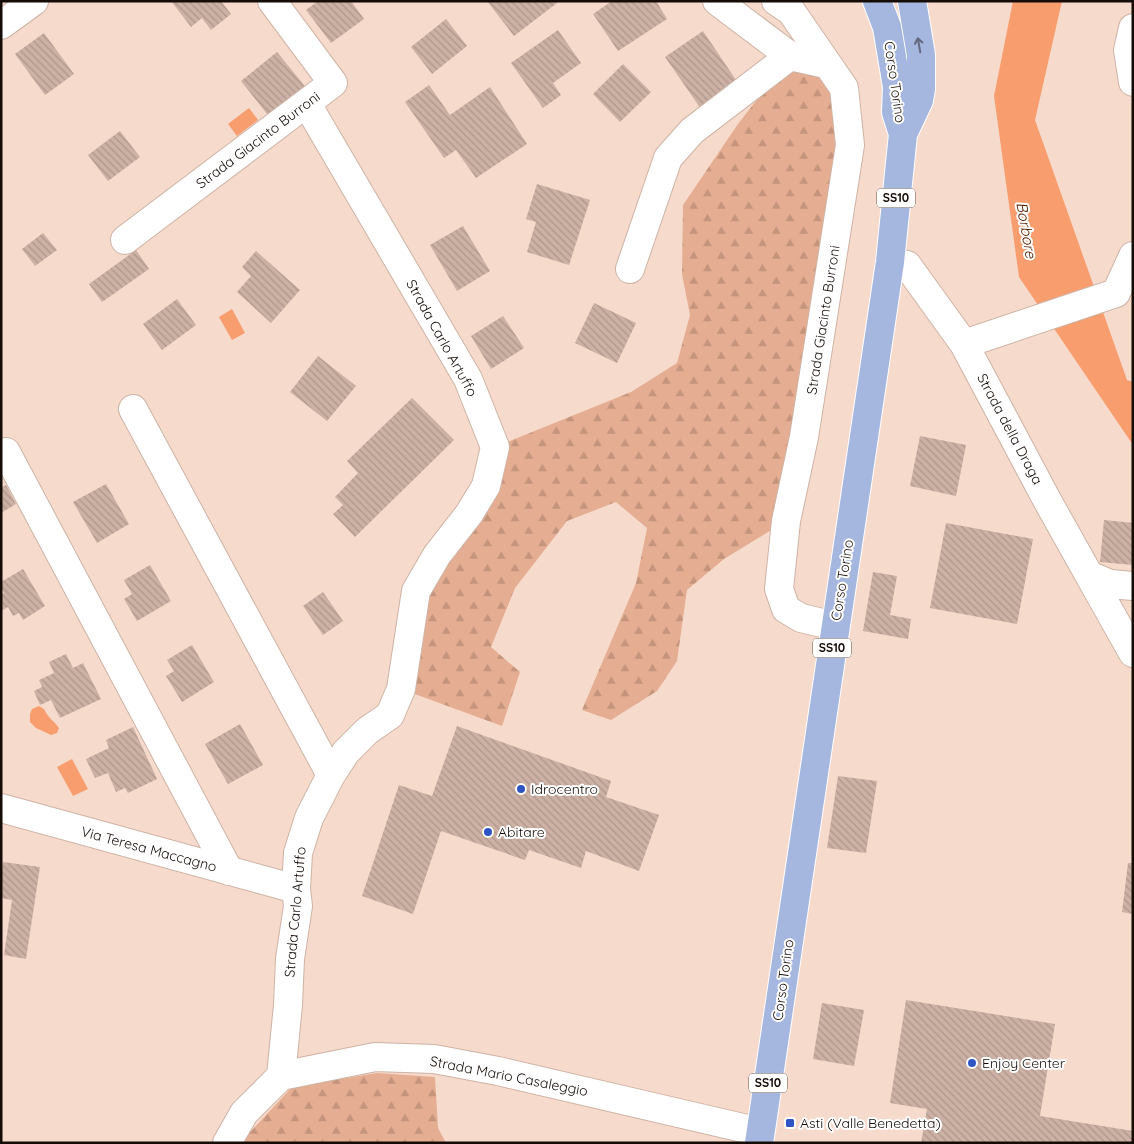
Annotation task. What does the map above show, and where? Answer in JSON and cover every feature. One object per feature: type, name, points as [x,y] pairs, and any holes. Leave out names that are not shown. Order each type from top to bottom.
[{"type":"main road","name":"Corso Torino","points":[[877,1],[887,27],[898,87],[896,112],[903,134]]},
{"type":"main road","name":"Corso Torino","points":[[759,1137],[890,262],[903,134],[919,100],[921,89],[921,54],[912,1]]},
{"type":"street","points":[[1,25],[34,1]]},
{"type":"street","name":"Strada Giacinto Burroni","points":[[125,240],[333,83],[272,1]]},
{"type":"street","points":[[717,1],[790,56],[826,64]]},
{"type":"street","name":"Strada Giacinto Burroni","points":[[776,1],[791,11],[844,88],[850,145],[804,437],[786,521],[779,589],[786,609],[801,618],[835,626]]},
{"type":"street","points":[[1133,28],[1128,50],[1133,82]]},
{"type":"street","points":[[630,269],[668,158],[692,131],[790,56]]},
{"type":"street","name":"Strada Carlo Artuffo","points":[[281,1076],[288,1005],[290,959],[298,906],[296,889],[298,853],[309,818],[331,775],[346,752],[367,731],[390,715],[401,689],[416,591],[437,555],[468,514],[486,486],[495,447],[468,378],[307,104]]},
{"type":"street","points":[[964,344],[1116,294],[1133,256]]},
{"type":"street","name":"Strada della Draga","points":[[890,262],[907,265],[964,344],[1047,500],[1133,652]]},
{"type":"street","points":[[133,409],[331,775]]},
{"type":"street","points":[[6,452],[229,871]]},
{"type":"street","points":[[1089,575],[1110,584],[1133,586]]},
{"type":"street","name":"Via Teresa Maccagno","points":[[1,808],[296,889]]},
{"type":"street","name":"Strada Mario Casaleggio","points":[[281,1076],[375,1058],[434,1059],[507,1073],[759,1137]]},
{"type":"street","points":[[227,1143],[244,1113],[281,1076]]},
{"type":"green space","points":[[826,64],[844,88],[786,521],[724,559],[687,590],[677,661],[657,691],[611,720],[582,710],[636,583],[647,528],[616,502],[567,521],[515,588],[491,647],[520,672],[502,726],[401,689],[416,591],[495,447],[631,392],[677,363],[690,315],[682,274],[683,205],[738,124],[780,70]]},
{"type":"green space","points":[[377,1073],[435,1077],[438,1128],[446,1143],[240,1143],[292,1087]]},
{"type":"water","name":"Borbore","points":[[1013,1],[1062,1],[1035,120],[1127,380],[1133,382],[1133,445],[1019,277],[994,96]]},
{"type":"water","points":[[249,108],[258,120],[237,136],[228,124]]},
{"type":"water","points":[[232,309],[245,333],[232,340],[219,317]]},
{"type":"water","points":[[39,706],[44,709],[59,728],[57,733],[51,735],[36,728],[30,722],[32,709]]},
{"type":"water","points":[[72,759],[88,789],[73,796],[57,767]]},
{"type":"building","points":[[171,1],[221,1],[231,14],[211,30],[202,18],[191,27]]},
{"type":"building","points":[[318,1],[351,1],[364,19],[331,43],[306,10]]},
{"type":"building","points":[[487,1],[555,1],[557,3],[514,36]]},
{"type":"building","points":[[612,1],[656,1],[667,19],[618,51],[593,14]]},
{"type":"building","points":[[446,19],[467,46],[432,74],[411,47]]},
{"type":"building","points":[[558,30],[581,63],[553,83],[561,95],[543,108],[511,63]]},
{"type":"building","points":[[703,31],[738,83],[701,109],[665,57]]},
{"type":"building","points":[[44,33],[74,74],[45,95],[15,54]]},
{"type":"building","points":[[277,52],[308,90],[271,119],[241,81]]},
{"type":"building","points":[[623,64],[651,92],[620,122],[593,94]]},
{"type":"building","points":[[429,85],[450,115],[490,87],[527,144],[476,178],[456,150],[444,158],[405,102]]},
{"type":"building","points":[[120,131],[140,157],[108,181],[88,155]]},
{"type":"building","points":[[537,184],[590,200],[569,265],[527,252],[536,222],[526,219]]},
{"type":"building","points":[[463,226],[490,271],[457,291],[430,245]]},
{"type":"building","points":[[43,233],[57,250],[35,266],[22,249]]},
{"type":"building","points":[[136,250],[149,269],[102,302],[89,284]]},
{"type":"building","points":[[256,251],[300,290],[271,323],[237,292],[251,276],[242,267]]},
{"type":"building","points":[[177,299],[196,325],[162,350],[143,324]]},
{"type":"building","points":[[594,303],[636,323],[617,363],[575,343]]},
{"type":"building","points":[[503,316],[524,348],[491,369],[471,336]]},
{"type":"building","points":[[318,356],[356,386],[327,421],[290,392]]},
{"type":"building","points":[[412,398],[454,440],[355,537],[333,514],[343,505],[335,497],[358,473],[347,461]]},
{"type":"building","points":[[920,436],[966,445],[956,496],[910,486]]},
{"type":"building","points":[[106,484],[129,524],[97,543],[73,502]]},
{"type":"building","points":[[6,485],[16,504],[1,513],[1,488]]},
{"type":"building","points":[[1104,520],[1133,523],[1133,565],[1100,562]]},
{"type":"building","points":[[946,523],[1033,539],[1017,624],[930,608]]},
{"type":"building","points":[[150,565],[171,601],[137,621],[124,599],[132,594],[124,580]]},
{"type":"building","points":[[23,569],[45,606],[23,620],[19,613],[13,616],[8,607],[1,611],[1,595],[4,593],[1,588],[1,582]]},
{"type":"building","points":[[873,572],[897,576],[890,615],[911,619],[908,639],[863,631]]},
{"type":"building","points":[[323,592],[343,621],[323,635],[303,606]]},
{"type":"building","points":[[192,645],[214,682],[182,702],[166,676],[174,671],[167,660]]},
{"type":"building","points":[[66,654],[73,668],[83,663],[101,699],[60,718],[51,700],[40,705],[34,691],[42,687],[39,680],[54,673],[49,662]]},
{"type":"building","points":[[240,724],[263,765],[228,784],[205,744]]},
{"type":"building","points":[[457,726],[611,781],[606,797],[659,815],[639,871],[586,851],[581,868],[529,850],[525,860],[441,831],[413,914],[362,896],[399,785],[432,796]]},
{"type":"building","points":[[133,727],[157,779],[128,793],[125,788],[116,792],[108,773],[95,778],[86,759],[109,748],[106,740]]},
{"type":"building","points":[[838,776],[877,781],[866,853],[827,848]]},
{"type":"building","points":[[3,862],[40,867],[26,959],[4,955],[12,900],[1,898]]},
{"type":"building","points":[[1128,863],[1133,863],[1133,914],[1122,912]]},
{"type":"building","name":"Enjoy Center","points":[[906,1000],[1055,1024],[1040,1116],[1133,1131],[1133,1143],[921,1143],[927,1109],[890,1103]]},
{"type":"building","points":[[822,1003],[864,1010],[854,1066],[813,1059]]},
{"type":"place","name":"Idrocentro","points":[[521,789]]},
{"type":"place","name":"Abitare","points":[[488,832]]},
{"type":"place","name":"Enjoy Center","points":[[972,1063]]},
{"type":"place","name":"Asti (Valle Benedetta)","points":[[790,1123]]}]
